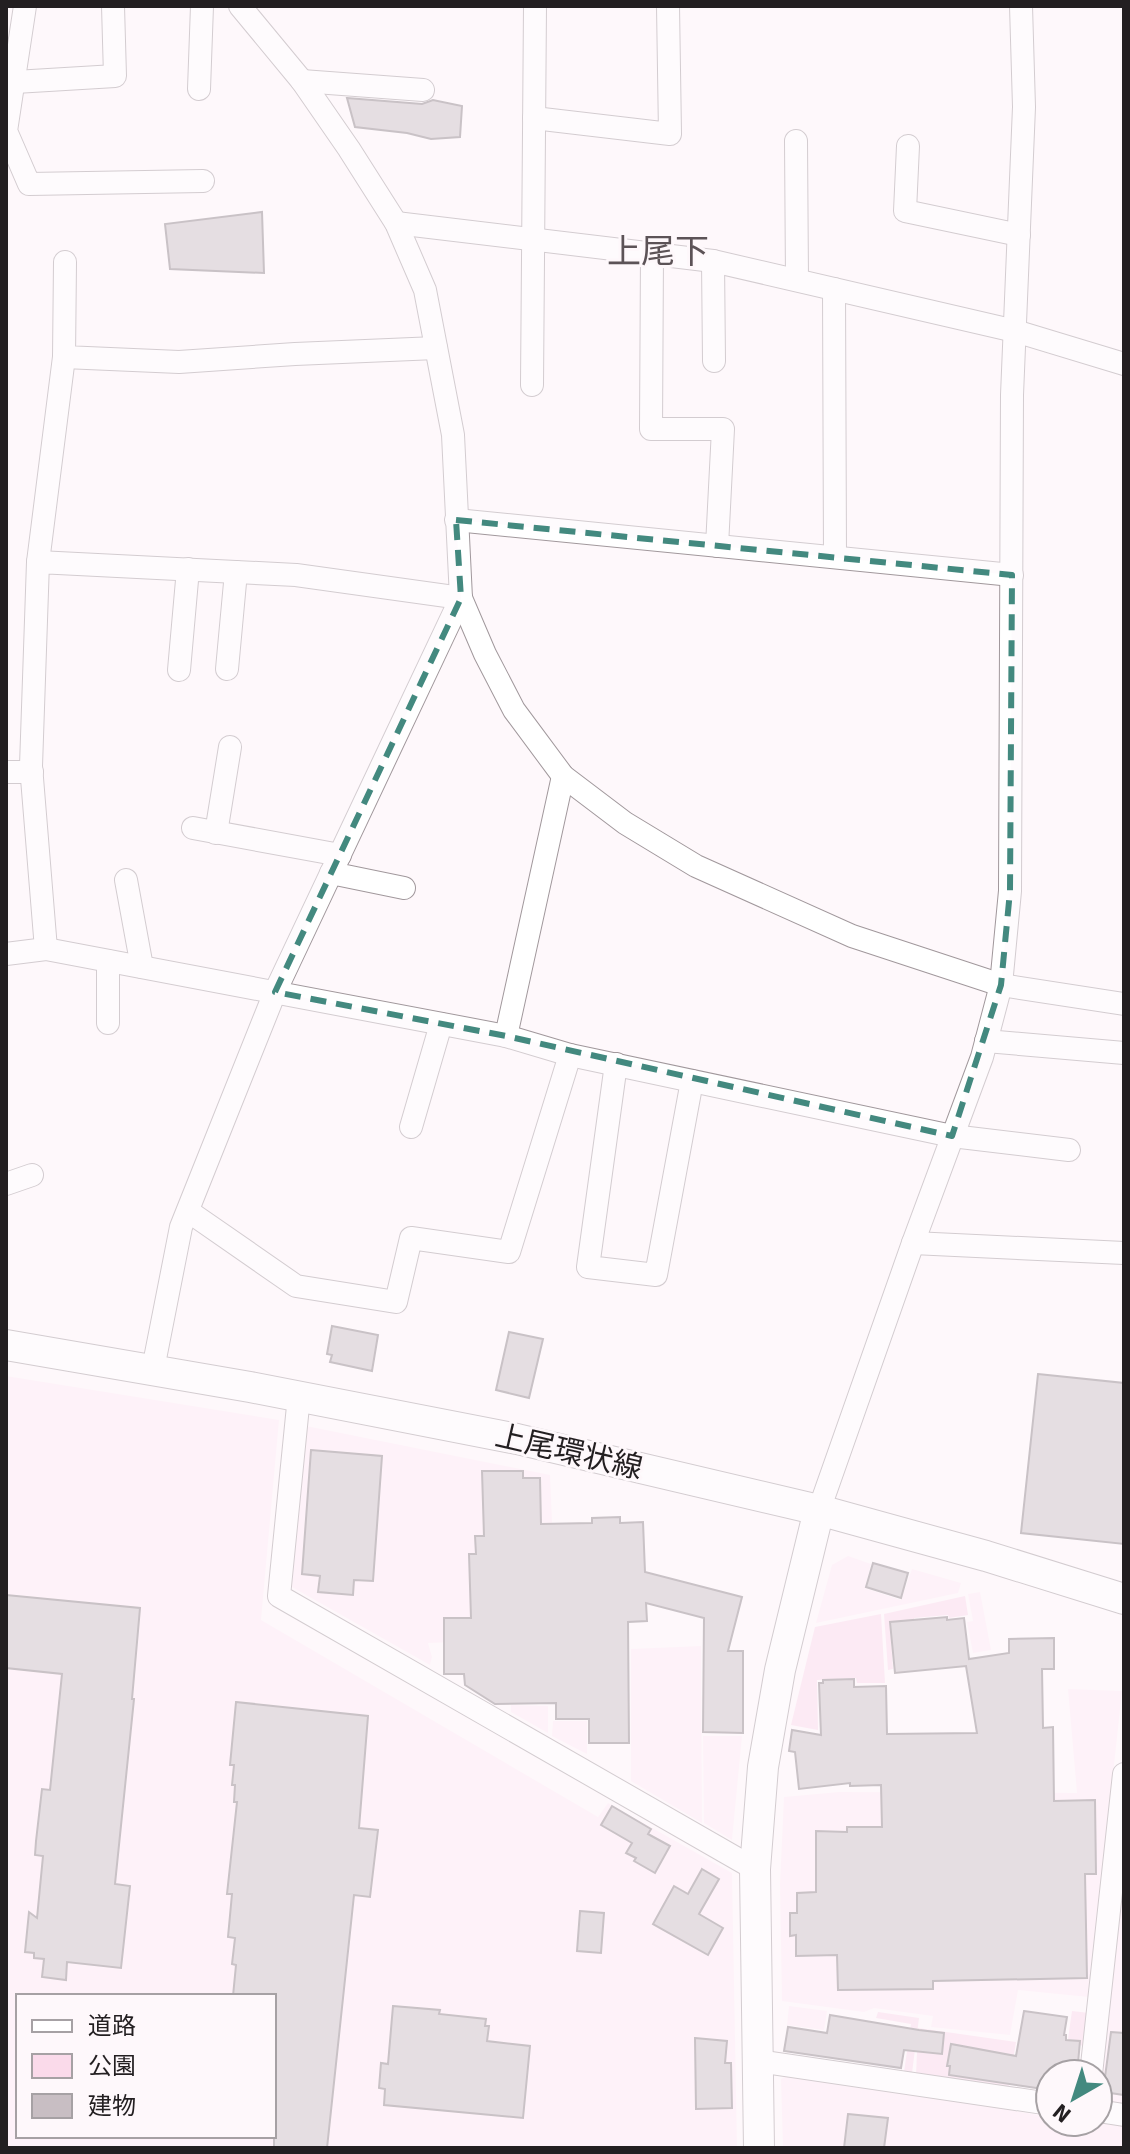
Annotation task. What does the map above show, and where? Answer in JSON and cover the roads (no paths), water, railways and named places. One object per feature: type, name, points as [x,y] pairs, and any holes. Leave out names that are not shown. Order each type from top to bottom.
[{"type":"main road","name":"上尾環状線","points":[[6,1345],[153,1369],[517,1439],[819,1510],[986,1556],[1124,1599]]},
{"type":"main road","points":[[759,2148],[755,1869],[763,1767],[780,1670],[819,1510]]},
{"type":"street","points":[[25,6],[6,131],[29,184],[203,181]]},
{"type":"street","points":[[15,82],[115,76],[113,6]]},
{"type":"street","points":[[199,89],[202,6]]},
{"type":"street","points":[[240,6],[302,81],[349,149],[396,223],[425,290],[453,435],[461,598],[514,710],[563,776],[625,823],[696,866],[852,936],[1001,985],[1124,1004]]},
{"type":"street","points":[[532,385],[535,6]]},
{"type":"street","points":[[534,118],[670,134],[668,6]]},
{"type":"street","points":[[819,1510],[982,1057],[1001,985],[1010,891],[1012,395],[1024,107],[1021,6]]},
{"type":"street","points":[[302,81],[423,90]]},
{"type":"street","points":[[796,141],[797,280]]},
{"type":"street","points":[[908,146],[905,211],[1019,235]]},
{"type":"street","points":[[396,223],[713,261],[1015,331],[1124,364]]},
{"type":"street","points":[[652,254],[651,429],[723,429],[717,546]]},
{"type":"street","points":[[713,261],[714,361]]},
{"type":"street","points":[[46,949],[32,772],[38,562],[64,357],[65,262]]},
{"type":"street","points":[[834,289],[835,557]]},
{"type":"street","points":[[64,357],[179,362],[436,348]]},
{"type":"street","points":[[456,520],[1012,575]]},
{"type":"street","points":[[38,562],[296,575],[461,598]]},
{"type":"street","points":[[179,670],[188,569]]},
{"type":"street","points":[[227,669],[236,572]]},
{"type":"street","points":[[153,1369],[181,1227],[275,992],[461,598]]},
{"type":"street","points":[[216,833],[230,747]]},
{"type":"street","points":[[6,772],[32,772]]},
{"type":"street","points":[[506,1036],[563,776]]},
{"type":"street","points":[[193,828],[336,864],[404,888]]},
{"type":"street","points":[[126,880],[142,967]]},
{"type":"street","points":[[6,954],[46,949],[506,1036],[570,1055],[952,1136],[1069,1150]]},
{"type":"street","points":[[108,961],[108,1023]]},
{"type":"street","points":[[411,1127],[441,1024]]},
{"type":"street","points":[[986,1041],[1124,1053]]},
{"type":"street","points":[[188,1211],[296,1286],[396,1302],[411,1238],[509,1252],[570,1055]]},
{"type":"street","points":[[616,1064],[588,1267],[656,1275],[692,1081]]},
{"type":"street","points":[[6,1184],[32,1175]]},
{"type":"street","points":[[913,1243],[1124,1253]]},
{"type":"street","points":[[299,1396],[279,1596],[755,1869]]},
{"type":"street","points":[[1093,2058],[1124,1774]]},
{"type":"street","points":[[758,2061],[1034,2102]]},
{"type":"district","name":"上尾下","points":[[658,251]]}]
